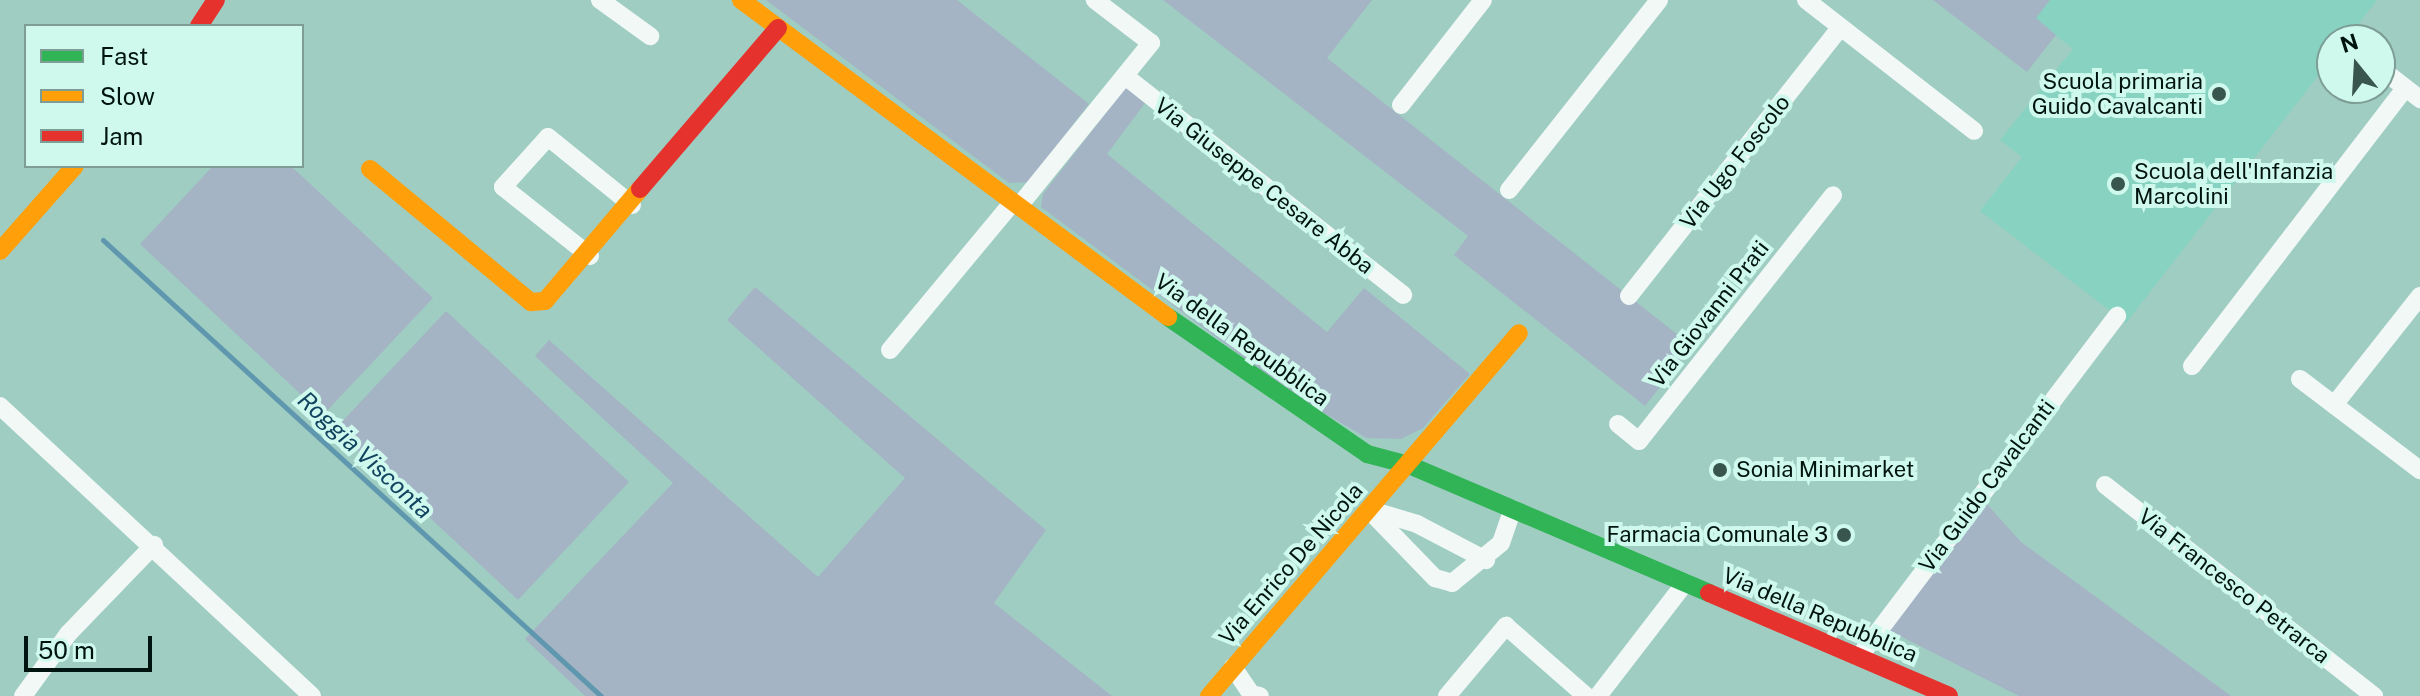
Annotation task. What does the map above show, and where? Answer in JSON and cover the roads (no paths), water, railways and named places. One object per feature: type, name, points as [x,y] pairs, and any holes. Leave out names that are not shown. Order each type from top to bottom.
[{"type":"street","points":[[200,24],[216,0]]},
{"type":"street","points":[[600,0],[650,36]]},
{"type":"street","name":"Via della Repubblica","points":[[741,0],[1282,402],[1367,454],[1409,465],[1949,696]]},
{"type":"street","points":[[890,350],[1151,43],[1095,0]]},
{"type":"street","points":[[1401,105],[1483,0]]},
{"type":"street","points":[[1509,190],[1659,0]]},
{"type":"street","points":[[1806,0],[1974,131]]},
{"type":"street","name":"Via Ugo Foscolo","points":[[1629,296],[1841,27]]},
{"type":"street","points":[[370,169],[531,302],[545,301],[590,256],[778,28]]},
{"type":"street","name":"Via Giuseppe Cesare Abba","points":[[1125,76],[1403,295]]},
{"type":"street","points":[[2192,366],[2413,94],[2396,81]]},
{"type":"street","points":[[590,256],[503,187],[548,137],[632,205]]},
{"type":"street","points":[[0,251],[73,168]]},
{"type":"street","name":"Via Giovanni Prati","points":[[1618,424],[1639,441],[1833,195]]},
{"type":"street","points":[[2334,405],[2420,296]]},
{"type":"street","name":"Via Guido Cavalcanti","points":[[1859,657],[2117,316]]},
{"type":"street","points":[[1409,465],[1519,333]]},
{"type":"street","points":[[2300,379],[2420,470]]},
{"type":"street","points":[[0,406],[154,545],[312,696]]},
{"type":"street","name":"Via Enrico De Nicola","points":[[1209,696],[1409,465]]},
{"type":"street","name":"Via Francesco Petrarca","points":[[2105,485],[2365,694]]},
{"type":"street","points":[[1369,510],[1435,578],[1452,583],[1486,560],[1512,525],[1513,509]]},
{"type":"street","points":[[1369,510],[1417,524],[1486,560]]},
{"type":"street","points":[[23,696],[68,634],[154,545]]},
{"type":"street","points":[[1598,696],[1685,583]]},
{"type":"street","points":[[1447,696],[1506,626],[1586,696]]},
{"type":"street","points":[[1233,667],[1251,694],[1260,696]]},
{"type":"waterway","name":"Roggia Visconta","points":[[103,240],[601,696]]},
{"type":"place","name":"Scuola primaria Guido Cavalcanti","points":[[2219,94]]},
{"type":"place","name":"Scuola dell'Infanzia Marcolini","points":[[2118,184]]},
{"type":"place","name":"Sonia Minimarket","points":[[1720,470]]},
{"type":"place","name":"Farmacia Comunale 3","points":[[1844,535]]}]
